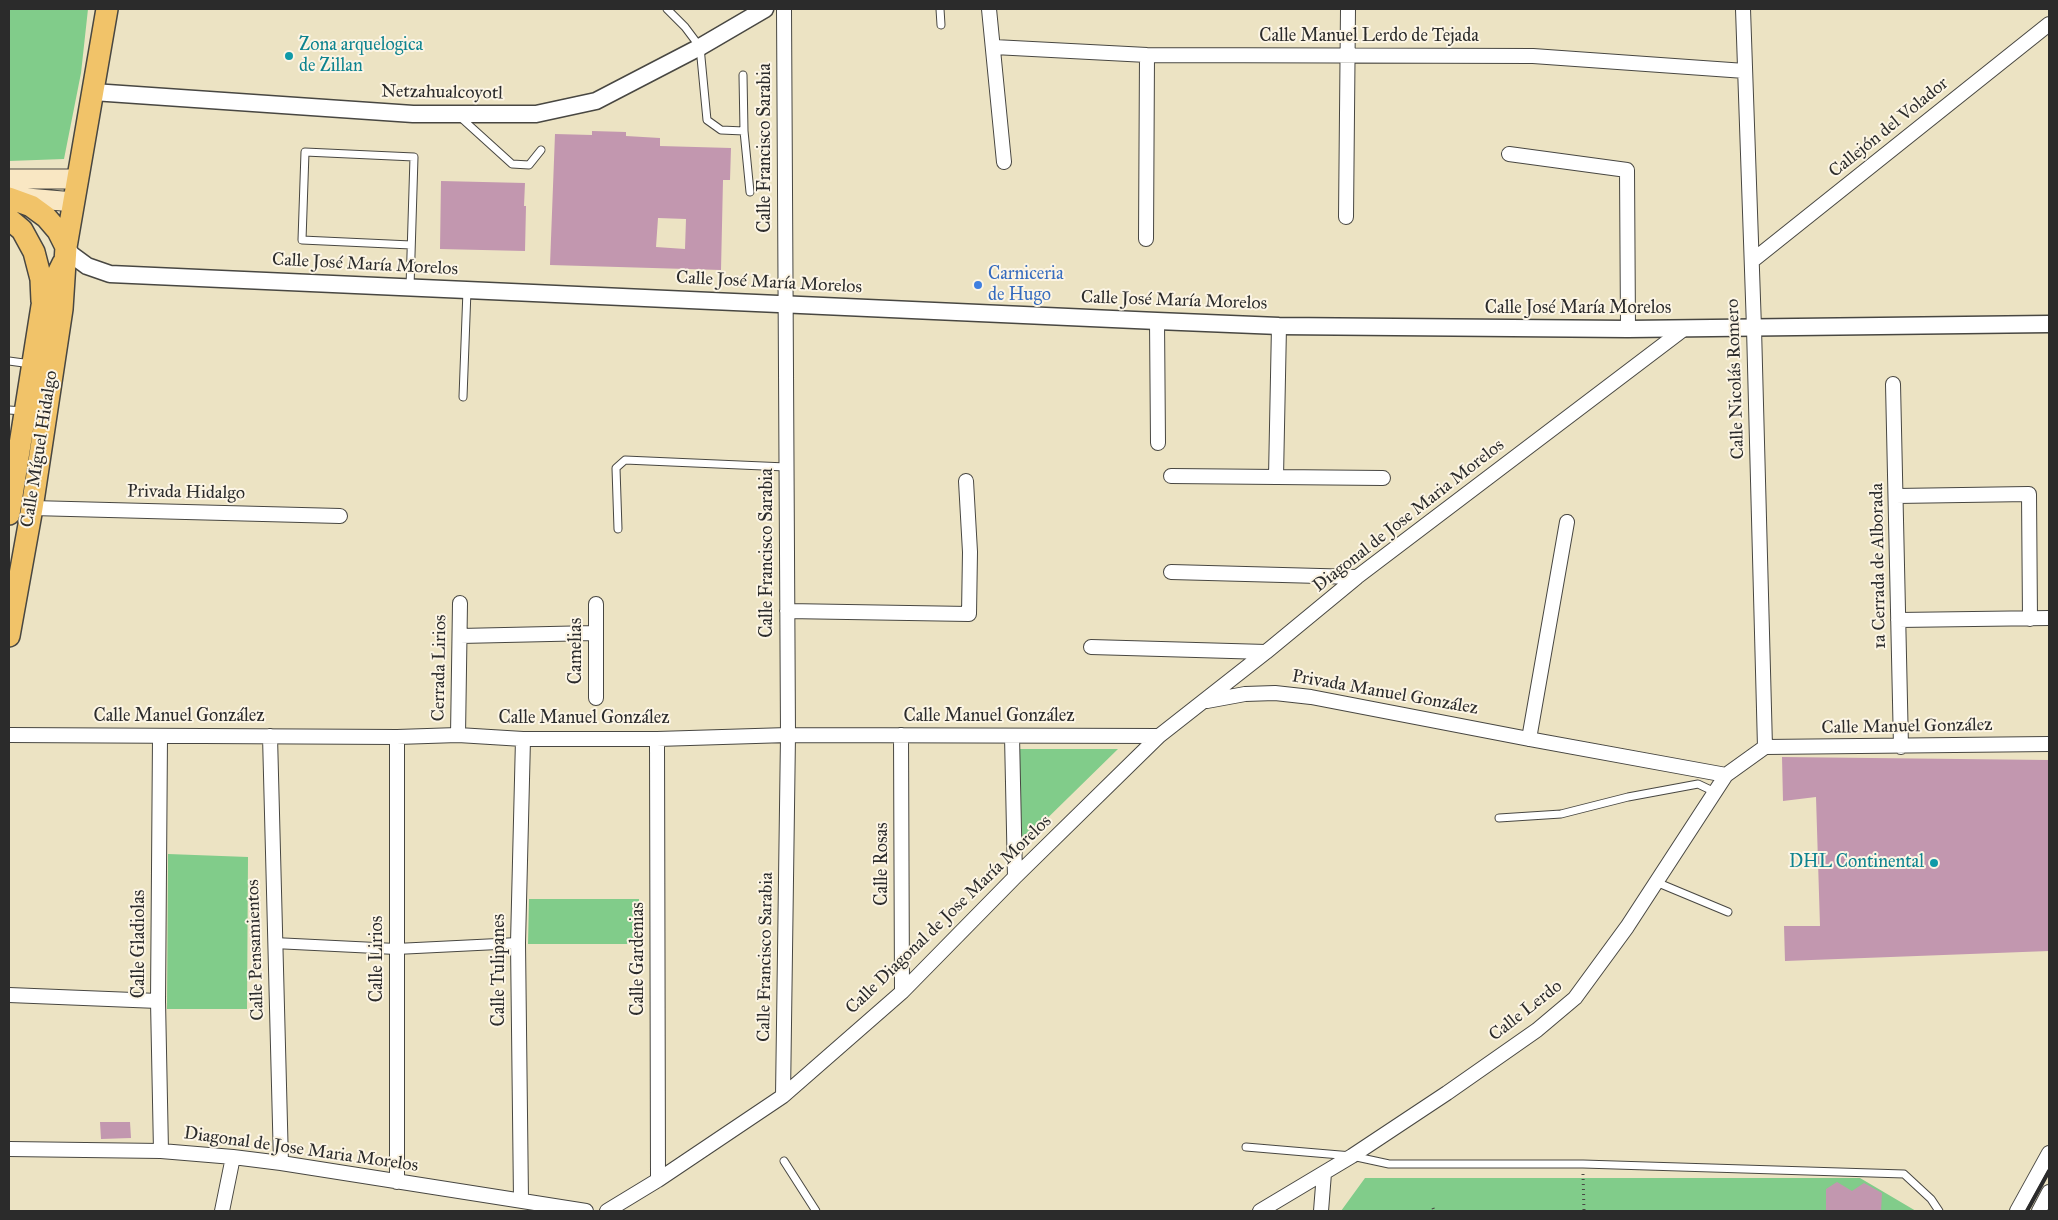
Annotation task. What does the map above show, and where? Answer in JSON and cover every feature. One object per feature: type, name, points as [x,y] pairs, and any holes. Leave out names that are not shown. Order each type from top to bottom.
[{"type":"main road","name":"Calle Míguel Hidalgo","points":[[9,636],[32,508],[62,309],[65,254],[107,9]]},
{"type":"main road","points":[[9,179],[78,179]]},
{"type":"main road","points":[[9,197],[74,202]]},
{"type":"main road","points":[[9,197],[30,206],[46,217],[58,231],[65,254]]},
{"type":"main road","points":[[9,219],[22,230],[34,252],[41,279],[42,306]]},
{"type":"main road","name":"Calle Míguel Hidalgo","points":[[9,514],[17,410],[32,364],[42,306],[65,254]]},
{"type":"street","name":"Netzahualcoyotl","points":[[93,92],[413,114],[536,114],[596,101],[700,48],[765,9]]},
{"type":"street","name":"Calle Francisco Sarabia","points":[[783,1096],[788,735],[784,9]]},
{"type":"street","points":[[989,9],[1004,162]]},
{"type":"street","points":[[1346,217],[1348,9]]},
{"type":"street","name":"Calle Nicolás Romero","points":[[1743,9],[1765,747]]},
{"type":"street","name":"Callejón del Volador","points":[[1752,261],[2049,24]]},
{"type":"street","name":"Calle Manuel Lerdo de Tejada","points":[[994,48],[1148,55],[1532,56],[1744,71]]},
{"type":"street","points":[[1146,239],[1148,55]]},
{"type":"street","points":[[1510,154],[1627,170],[1628,329]]},
{"type":"street","name":"Calle José María Morelos","points":[[65,254],[87,266],[110,274],[1279,326],[1684,329],[2049,324]]},
{"type":"street","points":[[1157,321],[1158,444]]},
{"type":"street","points":[[1276,477],[1279,326]]},
{"type":"street","name":"Diagonal de Jose Maria Morelos","points":[[1159,736],[1204,702],[1357,577],[1684,329]]},
{"type":"street","name":"1a Cerrada de Alborada","points":[[1893,384],[1901,746]]},
{"type":"street","points":[[1172,476],[1383,478]]},
{"type":"street","points":[[787,610],[969,614],[970,552],[966,481]]},
{"type":"street","points":[[1896,496],[2029,494],[2030,619]]},
{"type":"street","name":"Privada Hidalgo","points":[[32,508],[340,516]]},
{"type":"street","points":[[1529,739],[1567,522]]},
{"type":"street","points":[[1171,572],[1357,577]]},
{"type":"street","name":"Cerrada Lirios","points":[[458,735],[460,603]]},
{"type":"street","name":"Camelias","points":[[596,604],[596,698]]},
{"type":"street","points":[[1898,620],[2049,618]]},
{"type":"street","points":[[460,636],[595,633]]},
{"type":"street","points":[[1091,647],[1266,652]]},
{"type":"street","name":"Privada Manuel González","points":[[1204,702],[1245,694],[1275,693],[1312,697],[1726,775]]},
{"type":"street","name":"Calle Manuel González","points":[[9,735],[397,737],[458,735],[523,739],[657,739],[788,735],[1159,736]]},
{"type":"street","name":"Calle Rosas","points":[[901,735],[902,992]]},
{"type":"street","name":"Calle Pensamientos","points":[[270,736],[281,1163]]},
{"type":"street","points":[[1012,736],[1015,878]]},
{"type":"street","name":"Calle Diagonal de Jose María Morelos","points":[[607,1211],[658,1180],[783,1096],[902,992],[1159,736]]},
{"type":"street","name":"Calle Gladiolas","points":[[160,737],[158,1001],[161,1151]]},
{"type":"street","name":"Calle Lirios","points":[[397,737],[397,1182]]},
{"type":"street","name":"Calle Tulipanes","points":[[521,1200],[518,943],[523,739]]},
{"type":"street","name":"Calle Gardenias","points":[[657,739],[658,1180]]},
{"type":"street","name":"Calle Manuel González","points":[[1765,747],[2049,744]]},
{"type":"street","name":"Calle Lerdo","points":[[1260,1211],[1352,1156],[1447,1093],[1530,1035],[1575,998],[1611,950],[1726,775],[1765,747]]},
{"type":"street","points":[[274,943],[396,949],[518,943]]},
{"type":"street","points":[[9,995],[158,1001]]},
{"type":"street","name":"Diagonal de Jose Maria Morelos","points":[[9,1149],[161,1151],[233,1157],[586,1211]]},
{"type":"street","points":[[2016,1211],[2049,1153]]},
{"type":"street","points":[[222,1211],[233,1157]]},
{"type":"street","points":[[1321,1211],[1324,1173]]},
{"type":"street","points":[[2039,1211],[2049,1192]]},
{"type":"lane","points":[[667,9],[685,27],[700,48],[707,120],[721,130],[744,131]]},
{"type":"lane","points":[[940,9],[941,25]]},
{"type":"lane","points":[[743,75],[744,131],[750,192]]},
{"type":"lane","points":[[457,114],[512,164],[529,165],[540,150]]},
{"type":"lane","points":[[410,287],[414,157],[305,152],[302,240],[411,245]]},
{"type":"lane","points":[[463,397],[467,290]]},
{"type":"lane","points":[[9,361],[32,364]]},
{"type":"lane","points":[[618,529],[616,468],[625,460],[786,467]]},
{"type":"lane","points":[[1499,818],[1560,814],[1628,796],[1698,784],[1715,792]]},
{"type":"lane","points":[[1656,882],[1728,912]]},
{"type":"lane","points":[[1246,1147],[1352,1156],[1389,1164],[1583,1164],[1904,1174],[1931,1199],[1939,1211]]},
{"type":"lane","points":[[784,1161],[816,1211]]},
{"type":"path","points":[[1583,1164],[1584,1211]]},
{"type":"green space","points":[[9,9],[88,9],[81,73],[64,159],[9,161]]},
{"type":"green space","points":[[1019,749],[1118,749],[1022,843]]},
{"type":"green space","points":[[168,854],[248,857],[247,1009],[167,1009]]},
{"type":"green space","points":[[529,899],[639,899],[639,944],[528,944]]},
{"type":"green space","points":[[1365,1178],[1860,1178],[1916,1211],[1341,1211]]},
{"type":"building","points":[[592,131],[626,132],[626,136],[660,138],[660,146],[731,148],[730,180],[723,180],[721,270],[550,265],[555,134],[592,135]],"holes":[[[658,218],[686,219],[685,249],[656,247]]]},
{"type":"building","points":[[441,181],[525,183],[525,251],[440,249]]},
{"type":"building","name":"DHL Continental","points":[[1782,757],[2049,760],[2049,951],[1785,961],[1784,926],[1820,926],[1816,797],[1783,801]]},
{"type":"building","points":[[100,1122],[130,1122],[131,1138],[101,1139]]},
{"type":"building","points":[[1837,1182],[1852,1191],[1864,1183],[1882,1193],[1881,1211],[1826,1211],[1826,1189]]},
{"type":"railway","points":[[2027,1211],[2049,1171]]},
{"type":"place","name":"Zona arquelogica de Zillan","points":[[289,56]]},
{"type":"place","name":"Carniceria de Hugo","points":[[978,285]]},
{"type":"place","name":"DHL Continental","points":[[1934,863]]}]
